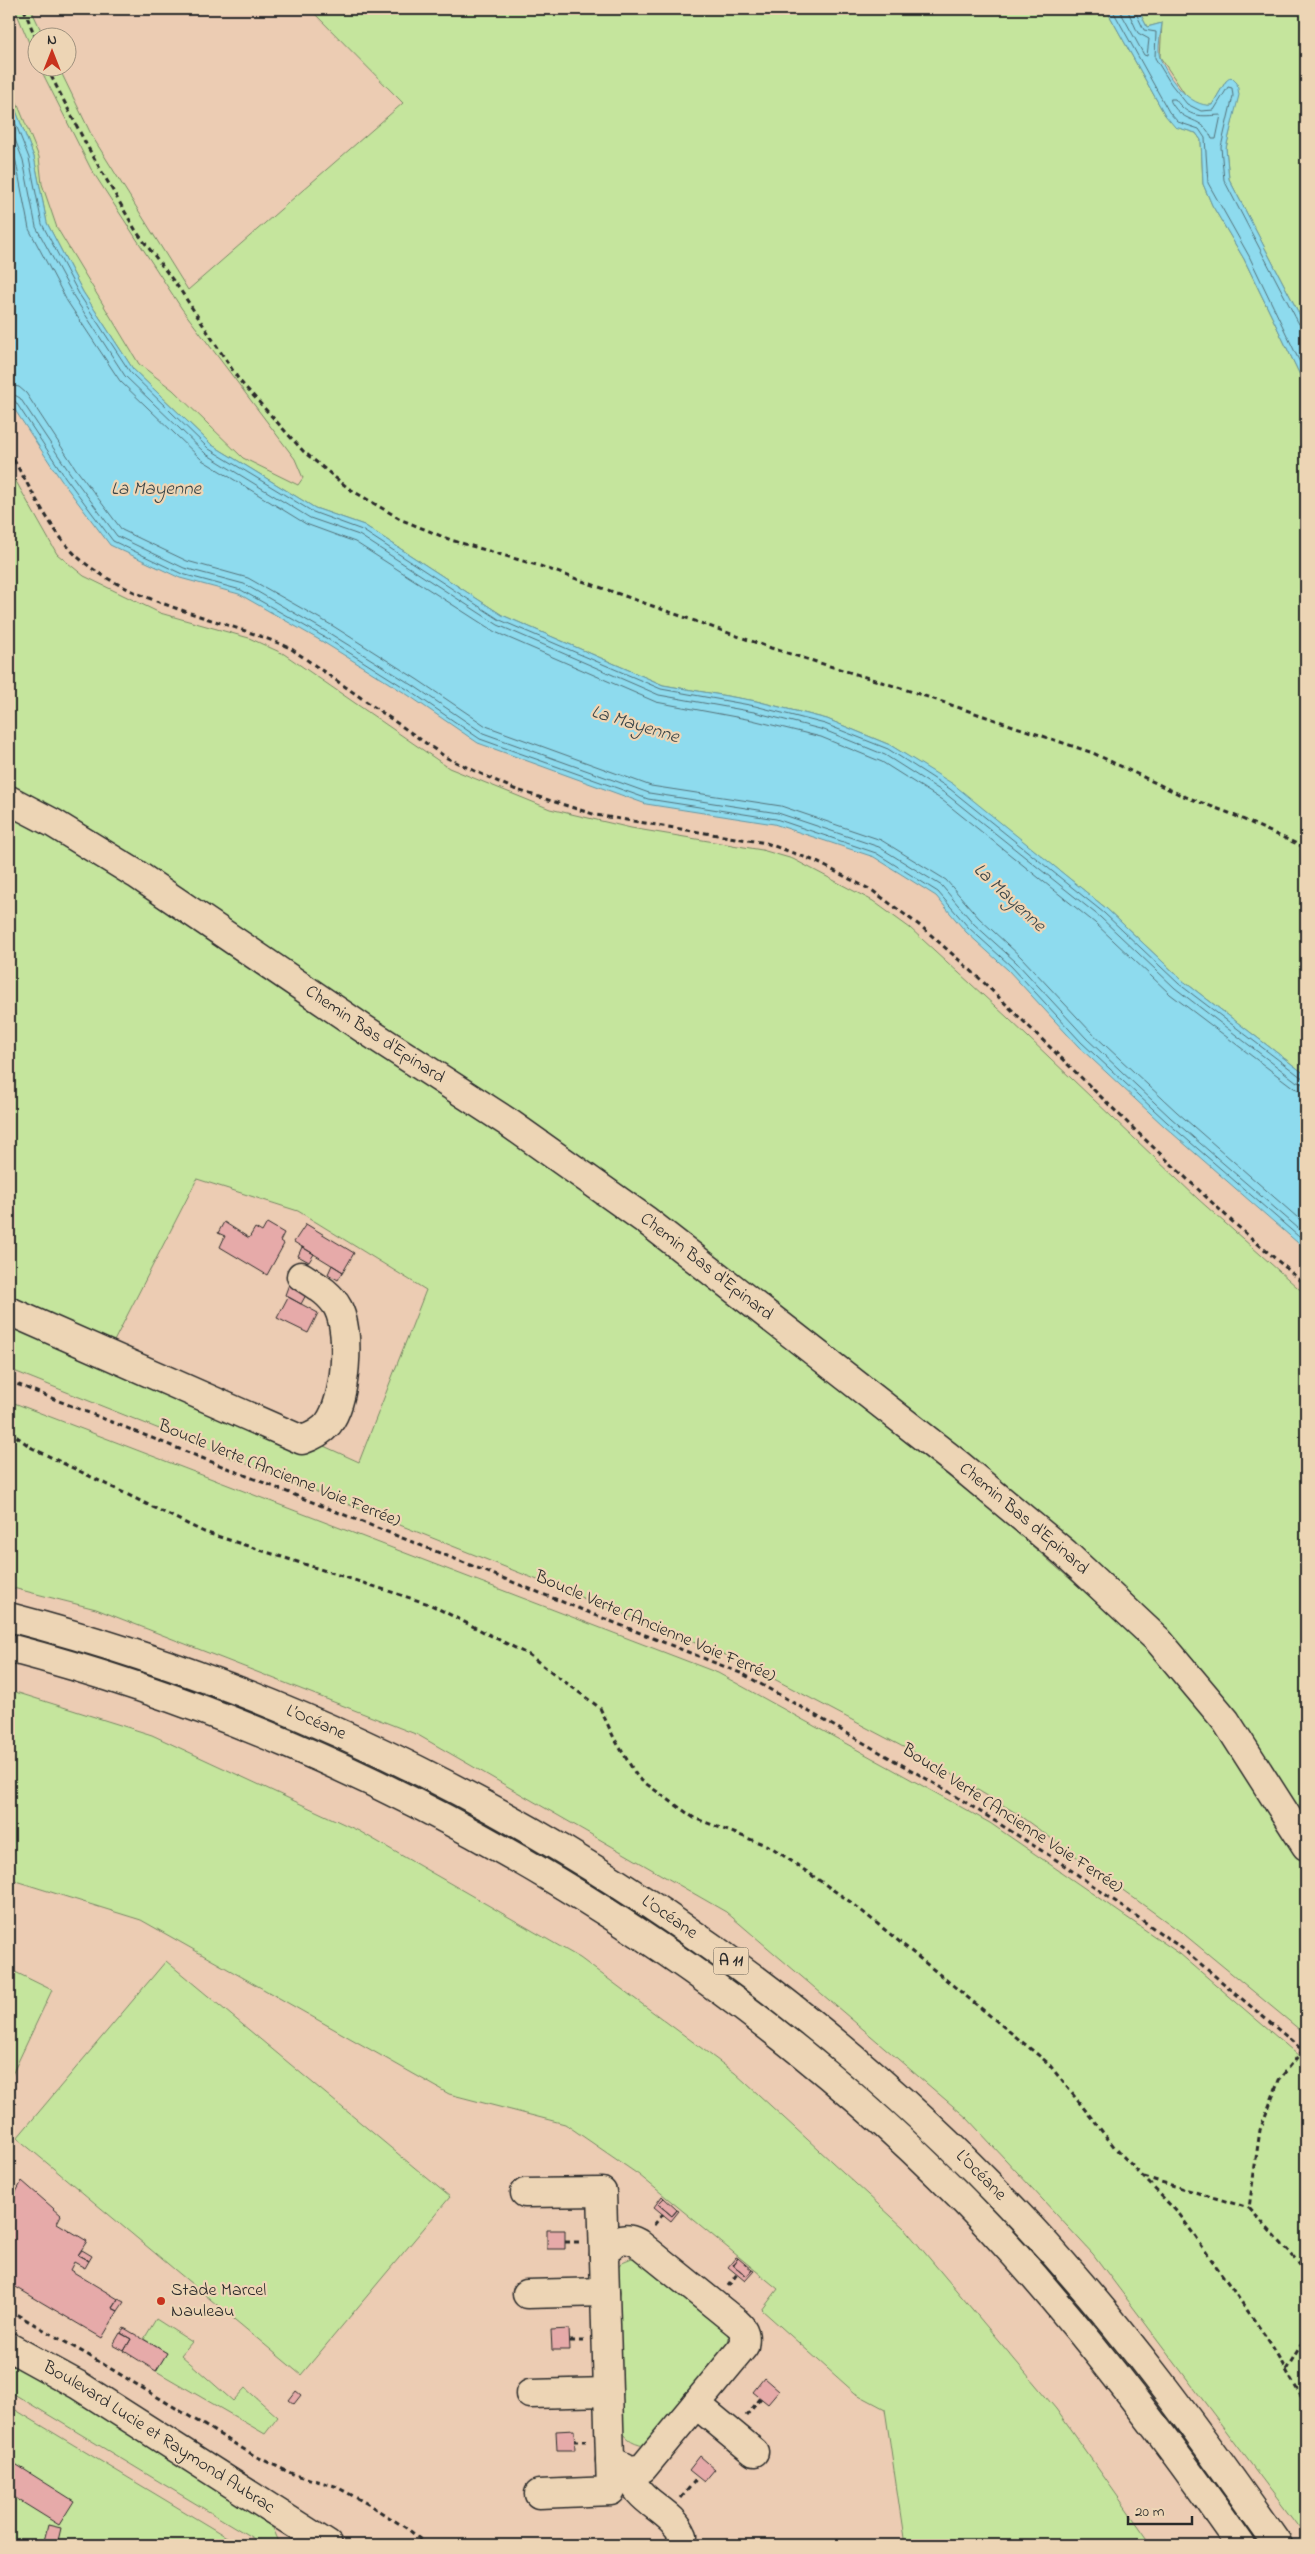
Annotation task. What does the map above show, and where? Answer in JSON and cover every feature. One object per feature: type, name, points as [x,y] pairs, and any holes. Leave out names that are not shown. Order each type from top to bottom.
[{"type":"main road","name":"Chemin Bas d'Epinard","points":[[9,800],[53,823],[136,874],[372,1034],[517,1129],[647,1221],[950,1458],[1065,1553],[1158,1640],[1226,1722],[1306,1846]]},
{"type":"main road","points":[[9,1311],[302,1440],[328,1425],[340,1398],[345,1363],[339,1310],[329,1295],[301,1276]]},
{"type":"main road","name":"L’Océane","points":[[9,1617],[183,1670],[327,1727],[404,1763],[582,1860],[721,1954],[786,2003],[881,2082],[949,2145],[1031,2228],[1137,2352],[1188,2418],[1278,2545]]},
{"type":"main road","name":"L’Océane","points":[[9,1648],[123,1682],[201,1709],[277,1739],[354,1773],[429,1810],[538,1870],[636,1932],[711,1984],[822,2071],[898,2138],[1013,2253],[1068,2316],[1147,2414],[1241,2545]]},
{"type":"main road","points":[[525,2193],[602,2192],[608,2392],[620,2465],[635,2490],[678,2523],[683,2536],[680,2545]]},
{"type":"main road","points":[[604,2256],[609,2245],[618,2241],[625,2239],[638,2243],[742,2327],[746,2338],[744,2346],[643,2468],[620,2465]]},
{"type":"main road","points":[[526,2294],[605,2292]]},
{"type":"main road","name":"Boulevard Lucie et Raymond Aubrac","points":[[9,2347],[78,2385],[310,2540]]},
{"type":"main road","points":[[530,2394],[608,2392]]},
{"type":"main road","points":[[696,2404],[754,2452]]},
{"type":"main road","points":[[539,2494],[611,2491],[620,2465]]},
{"type":"path","points":[[24,9],[32,28]]},
{"type":"path","points":[[51,78],[86,144],[136,231],[181,291],[239,380],[304,452],[348,488],[402,520],[451,540],[540,566],[771,648],[901,688],[1093,753],[1181,795],[1229,813],[1306,848]]},
{"type":"path","points":[[9,452],[60,536],[80,559],[110,578],[147,596],[265,636],[290,648],[430,747],[464,766],[514,789],[596,814],[786,848],[843,874],[873,891],[923,928],[962,963],[1235,1224],[1306,1285]]},
{"type":"path","name":"Boucle Verte (Ancienne Voie Ferrée)","points":[[9,1381],[743,1674],[946,1790],[1058,1861],[1183,1948],[1305,2052]]},
{"type":"path","points":[[9,1430],[32,1448],[204,1532],[429,1604],[529,1655],[600,1708],[614,1738],[638,1778],[694,1818],[771,1847],[852,1902],[1048,2063],[1116,2149],[1180,2214],[1271,2344],[1306,2405]]},
{"type":"path","points":[[1249,2208],[1260,2130],[1279,2080],[1305,2052]]},
{"type":"path","points":[[1142,2176],[1249,2208],[1300,2264],[1306,2278]]},
{"type":"path","points":[[9,2310],[88,2355],[255,2456],[294,2475],[335,2486],[366,2503],[408,2529],[427,2545]]},
{"type":"path","points":[[1286,2370],[1304,2340],[1306,2331]]},
{"type":"green space","points":[[15,9],[31,9],[40,28],[28,28],[28,40]]},
{"type":"green space","points":[[310,9],[1106,9],[1165,115],[1186,130],[1196,133],[1201,140],[1203,184],[1212,205],[1244,259],[1306,384],[1306,1075],[1182,980],[1107,909],[953,785],[890,745],[827,719],[756,701],[663,685],[502,615],[364,525],[315,508],[212,445],[133,369],[83,292],[47,223],[34,157],[9,93],[9,83],[39,157],[42,184],[57,228],[139,364],[173,390],[243,458],[298,485],[303,478],[295,459],[182,309],[91,169],[45,78],[64,78],[92,136],[188,290],[403,103]]},
{"type":"green space","points":[[1138,9],[1306,9],[1306,327],[1229,179],[1226,148],[1232,123],[1226,81],[1212,105],[1203,106],[1189,100],[1160,57],[1162,23],[1147,27]]},
{"type":"green space","points":[[9,469],[57,554],[84,576],[160,613],[249,638],[284,654],[449,768],[550,809],[631,828],[762,850],[793,859],[873,901],[910,928],[1008,1018],[1198,1199],[1306,1295],[1306,1827],[1140,1612],[409,1042],[63,816],[9,788]]},
{"type":"green space","points":[[9,814],[31,824],[232,952],[592,1194],[990,1509],[1118,1621],[1194,1697],[1306,1868],[1306,2035],[1185,1935],[1016,1813],[926,1759],[738,1660],[9,1369]],"holes":[[[197,1179],[298,1211],[426,1290],[359,1462],[110,1349]]]},
{"type":"green space","points":[[9,1401],[718,1673],[990,1823],[1180,1954],[1306,2062],[1306,2537],[1093,2254],[967,2118],[726,1912],[418,1735],[96,1609],[9,1587]]},
{"type":"green space","points":[[9,1690],[152,1735],[359,1831],[580,1958],[735,2073],[904,2228],[1056,2409],[1152,2545],[905,2545],[885,2409],[855,2393],[762,2310],[778,2289],[639,2175],[565,2124],[449,2094],[141,1920],[9,1879]]},
{"type":"green space","points":[[166,1961],[450,2197],[301,2375],[17,2138]]},
{"type":"green space","points":[[9,1969],[52,1990],[9,2081]]},
{"type":"green space","points":[[632,2258],[643,2262],[730,2332],[726,2352],[645,2445],[635,2443],[628,2438],[617,2424],[615,2270],[622,2262]]},
{"type":"green space","points":[[156,2319],[192,2342],[181,2355],[233,2401],[245,2388],[278,2417],[265,2434],[156,2371],[167,2353],[144,2339]]},
{"type":"green space","points":[[9,2359],[110,2420],[241,2506],[273,2528],[279,2542],[256,2540],[9,2391]]},
{"type":"green space","points":[[9,2406],[240,2545],[9,2545]]},
{"type":"water","points":[[1106,9],[1138,9],[1147,27],[1162,23],[1159,46],[1160,58],[1174,82],[1188,97],[1196,102],[1212,105],[1226,81],[1231,77],[1237,83],[1239,95],[1226,148],[1229,179],[1306,327],[1306,384],[1244,259],[1212,205],[1203,184],[1201,140],[1196,133],[1175,127],[1165,115]]},
{"type":"water","name":"La Mayenne","points":[[9,93],[34,157],[47,223],[83,292],[133,369],[212,445],[315,508],[364,525],[502,615],[663,685],[756,701],[827,719],[890,745],[953,784],[1107,909],[1182,980],[1306,1075],[1306,1250],[1164,1126],[1078,1046],[1008,970],[966,932],[936,896],[874,857],[774,824],[646,804],[478,743],[408,695],[323,642],[239,594],[180,578],[110,545],[61,480],[9,401]]},
{"type":"building","points":[[224,1222],[249,1238],[255,1228],[262,1232],[267,1223],[284,1233],[280,1241],[284,1244],[267,1275],[220,1247],[225,1236],[218,1233]]},
{"type":"building","points":[[306,1224],[354,1253],[343,1272],[294,1242]]},
{"type":"building","points":[[302,1247],[314,1254],[309,1262],[298,1256]]},
{"type":"building","points":[[332,1265],[343,1272],[338,1280],[328,1274]]},
{"type":"building","points":[[289,1284],[307,1293],[301,1304],[285,1295]]},
{"type":"building","points":[[288,1297],[318,1313],[308,1333],[277,1318]]},
{"type":"building","points":[[22,2181],[61,2215],[57,2223],[87,2241],[78,2255],[89,2261],[85,2268],[74,2262],[70,2270],[118,2299],[112,2308],[118,2311],[102,2338],[9,2283],[9,2205]]},
{"type":"building","points":[[662,2196],[664,2198],[658,2204],[672,2216],[677,2210],[679,2211],[671,2221],[654,2207]]},
{"type":"building","points":[[664,2198],[677,2210],[672,2216],[658,2204]]},
{"type":"building","points":[[547,2230],[565,2230],[565,2249],[547,2249]]},
{"type":"building","points":[[82,2250],[92,2256],[89,2261],[78,2255]]},
{"type":"building","points":[[736,2257],[738,2258],[733,2265],[747,2276],[752,2270],[754,2271],[745,2281],[728,2267]]},
{"type":"building","points":[[738,2258],[752,2270],[747,2276],[733,2265]]},
{"type":"building","points":[[118,2299],[124,2302],[118,2311],[112,2308]]},
{"type":"building","points":[[124,2328],[167,2353],[156,2371],[124,2351],[131,2339],[121,2333]]},
{"type":"building","points":[[569,2329],[570,2350],[552,2350],[551,2330]]},
{"type":"building","points":[[120,2333],[131,2339],[124,2351],[113,2345]]},
{"type":"building","points":[[764,2378],[779,2391],[768,2404],[753,2392]]},
{"type":"building","points":[[296,2391],[301,2395],[294,2404],[289,2400]]},
{"type":"building","points":[[574,2430],[575,2450],[557,2450],[556,2431]]},
{"type":"building","points":[[700,2456],[715,2469],[704,2482],[689,2470]]},
{"type":"building","points":[[9,2460],[74,2501],[59,2525],[9,2494]]},
{"type":"building","points":[[48,2525],[61,2528],[57,2545],[43,2545]]},
{"type":"building","points":[[62,2541],[81,2545],[61,2545]]},
{"type":"place","name":"Stade Marcel Nauleau","points":[[161,2301]]}]
